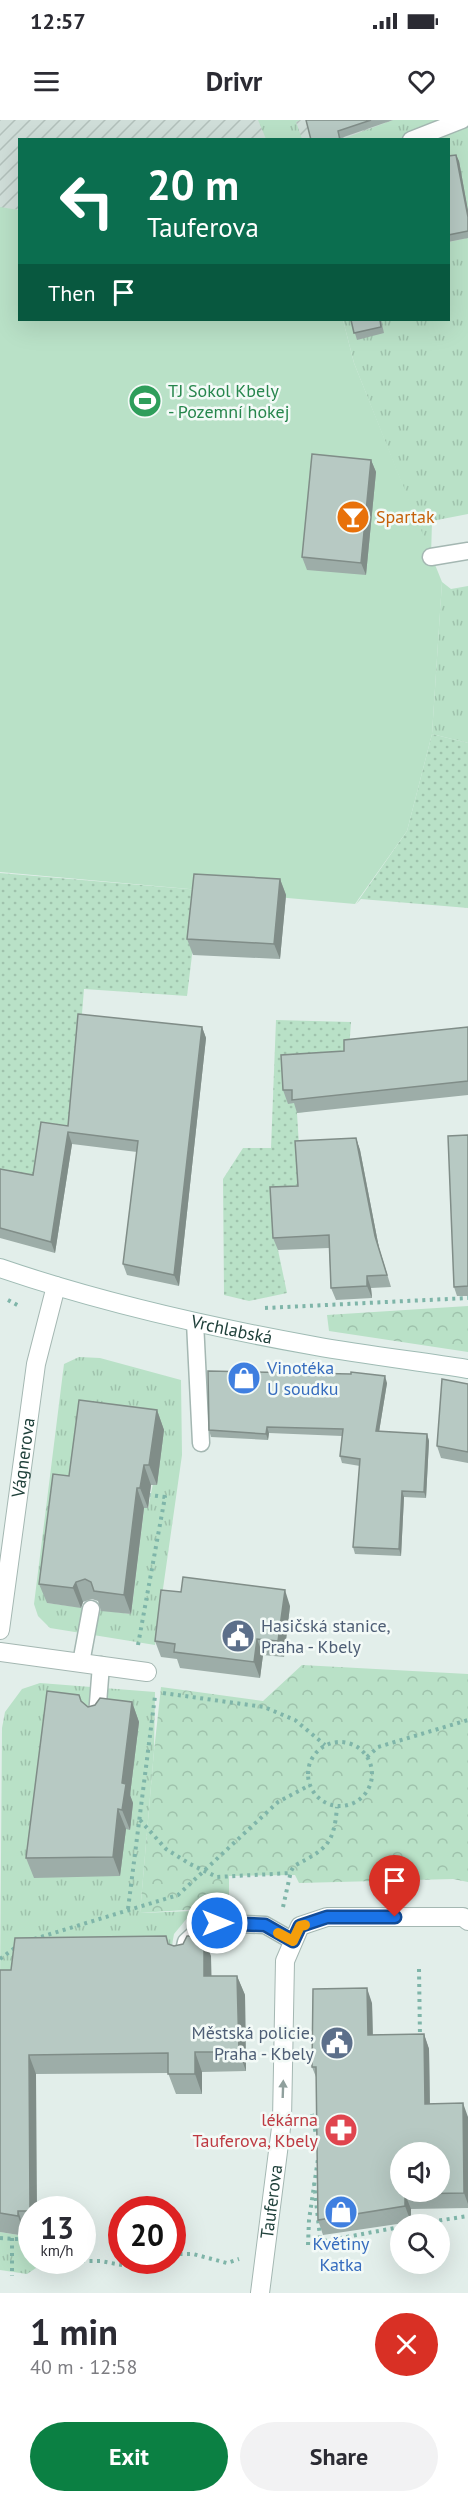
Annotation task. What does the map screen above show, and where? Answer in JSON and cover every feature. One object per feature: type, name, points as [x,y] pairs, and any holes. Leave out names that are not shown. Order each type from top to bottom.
[{"type":"street","name":"Vrchlabská","points":[[0,1268],[57,1286],[195,1322],[315,1346],[468,1369]]},
{"type":"street","name":"Vágnerova","points":[[0,1630],[7,1522],[36,1364],[57,1286]]},
{"type":"street","points":[[0,1652],[147,1672]]},
{"type":"street","name":"Tauferova","points":[[260,2293],[282,2120],[285,1961],[300,1926],[327,1917],[463,1917],[468,1922]]},
{"type":"lane","points":[[416,138],[462,120]]},
{"type":"lane","points":[[431,557],[468,551]]},
{"type":"lane","points":[[195,1322],[201,1443]]},
{"type":"lane","points":[[81,1662],[92,1609]]},
{"type":"lane","points":[[97,1716],[101,1665]]},
{"type":"lane","points":[[183,1956],[186,1942],[199,1930],[217,1923],[265,1925],[293,1941]]},
{"type":"path","points":[[261,1308],[468,1298]]},
{"type":"path","points":[[137,1648],[165,1497],[150,1495]]},
{"type":"path","points":[[128,1909],[155,1692],[264,1707],[295,1720],[325,1745]]},
{"type":"path","points":[[367,1757],[378,1747],[468,1720]]},
{"type":"path","points":[[344,1742],[361,1750],[367,1757],[372,1776],[370,1786],[357,1802],[337,1807],[320,1800],[309,1785],[309,1767],[318,1751],[325,1745],[344,1742]]},
{"type":"path","points":[[0,1959],[23,1942],[178,1895],[278,1802],[309,1785]]},
{"type":"path","points":[[283,1907],[294,1866],[324,1848],[334,1836],[337,1807]]},
{"type":"path","points":[[139,1820],[166,1849],[217,1876],[291,1873]]},
{"type":"path","points":[[419,1969],[420,2038]]},
{"type":"path","points":[[308,2245],[319,2151],[312,2114]]},
{"type":"path","points":[[314,2183],[320,2238],[325,2241],[390,2229]]},
{"type":"path","points":[[450,2219],[468,2216]]},
{"type":"path","points":[[0,2238],[18,2239]]},
{"type":"path","points":[[12,2238],[12,2276]]},
{"type":"path","points":[[186,2254],[227,2263],[240,2258],[244,2251]]},
{"type":"shaded area","points":[[0,120],[468,120],[468,252],[450,256],[450,138],[18,138],[18,210],[0,208]]},
{"type":"green space","points":[[258,120],[300,120],[296,122],[302,138],[266,138]]},
{"type":"green space","points":[[393,120],[468,120],[468,211],[450,166],[450,138],[345,138]]},
{"type":"green space","points":[[0,207],[18,210],[18,321],[343,321],[354,363],[442,582],[432,734],[407,831],[355,904],[0,872]]},
{"type":"green space","points":[[468,238],[468,514],[432,521],[431,557],[354,363],[343,321],[354,321],[383,333],[381,321],[450,321],[450,242]]},
{"type":"green space","points":[[442,582],[451,589],[468,586],[468,743],[432,734]]},
{"type":"green space","points":[[432,734],[468,743],[468,908],[361,899],[356,904],[407,831]]},
{"type":"green space","points":[[0,873],[200,890],[187,996],[84,989],[72,1137],[36,1196],[0,1180]]},
{"type":"green space","points":[[276,1020],[351,1022],[348,1064],[304,1103],[304,1112],[297,1113],[301,1179],[309,1197],[274,1200],[278,1250],[287,1293],[249,1301],[224,1295],[223,1179],[243,1148],[271,1148]]},
{"type":"green space","points":[[468,1306],[468,1352],[329,1331],[327,1315]]},
{"type":"green space","points":[[79,1357],[100,1358],[181,1380],[182,1455],[155,1645],[50,1628],[38,1616],[34,1604],[64,1364]],"holes":[[[164,1430],[148,1508],[144,1508],[131,1614],[47,1603],[76,1496]]]},
{"type":"green space","points":[[302,1665],[468,1674],[468,1882],[453,1879],[299,1883],[295,1875],[229,1876],[229,1907],[140,1913],[161,1687],[263,1701]]},
{"type":"green space","points":[[40,1683],[155,1692],[154,1751],[140,1913],[193,1911],[174,1934],[170,1956],[0,1990],[2,1728],[5,1712],[22,1689]]},
{"type":"green space","points":[[0,2232],[18,2235],[18,2273],[0,2270]]},
{"type":"building","points":[[306,120],[371,120],[338,131],[340,138],[310,138]]},
{"type":"building","points":[[456,155],[468,217],[468,231],[450,235],[450,156]]},
{"type":"building","points":[[351,321],[380,321],[381,327],[354,333]]},
{"type":"building","points":[[312,454],[371,460],[361,563],[302,557]]},
{"type":"building","points":[[194,874],[280,879],[274,944],[187,939]]},
{"type":"building","points":[[78,1014],[202,1027],[174,1275],[123,1264],[138,1141],[68,1132],[51,1242],[0,1228],[0,1169],[33,1175],[41,1122],[68,1126]]},
{"type":"building","points":[[468,1027],[468,1081],[292,1100],[292,1090],[283,1090],[281,1055],[344,1051],[344,1040]]},
{"type":"building","points":[[468,1135],[468,1286],[454,1287],[448,1136]]},
{"type":"building","points":[[356,1138],[375,1236],[387,1275],[367,1276],[367,1286],[331,1288],[329,1235],[273,1238],[270,1187],[298,1186],[295,1141]]},
{"type":"building","points":[[208,1371],[351,1374],[351,1372],[385,1376],[376,1431],[427,1434],[424,1492],[402,1491],[399,1549],[353,1547],[360,1459],[340,1456],[343,1429],[267,1427],[266,1434],[209,1430]]},
{"type":"building","points":[[442,1379],[468,1384],[468,1452],[437,1446]]},
{"type":"building","points":[[79,1400],[157,1410],[149,1465],[144,1465],[140,1488],[137,1488],[124,1595],[94,1591],[91,1582],[85,1579],[76,1582],[73,1588],[39,1584],[53,1474],[69,1476]]},
{"type":"building","points":[[183,1577],[285,1590],[278,1641],[257,1639],[254,1662],[174,1652],[175,1644],[155,1641],[161,1590],[181,1592]]},
{"type":"building","points":[[47,1691],[79,1695],[81,1701],[88,1707],[95,1705],[100,1698],[132,1702],[122,1783],[126,1784],[122,1810],[118,1809],[113,1857],[26,1858]]},
{"type":"building","points":[[166,1936],[168,1944],[174,1946],[183,1944],[187,1936],[204,1936],[204,1976],[237,1976],[239,2052],[195,2052],[195,2074],[168,2074],[168,2053],[29,2055],[30,2196],[18,2196],[18,2216],[0,2213],[0,1970],[11,1970],[15,1938]]},
{"type":"building","points":[[367,1988],[368,2035],[424,2034],[425,2104],[463,2103],[464,2193],[450,2193],[450,2142],[390,2142],[390,2202],[405,2202],[405,2206],[318,2220],[316,2067],[312,2067],[313,1989]]},
{"type":"slow traffic","points":[[278,1933],[293,1941],[300,1926],[305,1925]]},
{"type":"place","name":"TJ Sokol Kbely - Pozemní hokej","points":[[145,401]]},
{"type":"place","name":"Spartak","points":[[353,517]]},
{"type":"place","name":"Vinotéka U soudku","points":[[244,1378]]},
{"type":"place","name":"Hasičská stanice, Praha - Kbely","points":[[238,1636]]},
{"type":"place","name":"Městská policie, Praha - Kbely","points":[[337,2043]]},
{"type":"place","name":"lékárna Tauferova, Kbely","points":[[341,2130]]},
{"type":"place","name":"Květiny Katka","points":[[341,2212]]},
{"type":"route","points":[[217,1923],[265,1925],[293,1941],[300,1926],[327,1917],[395,1917]]}]
